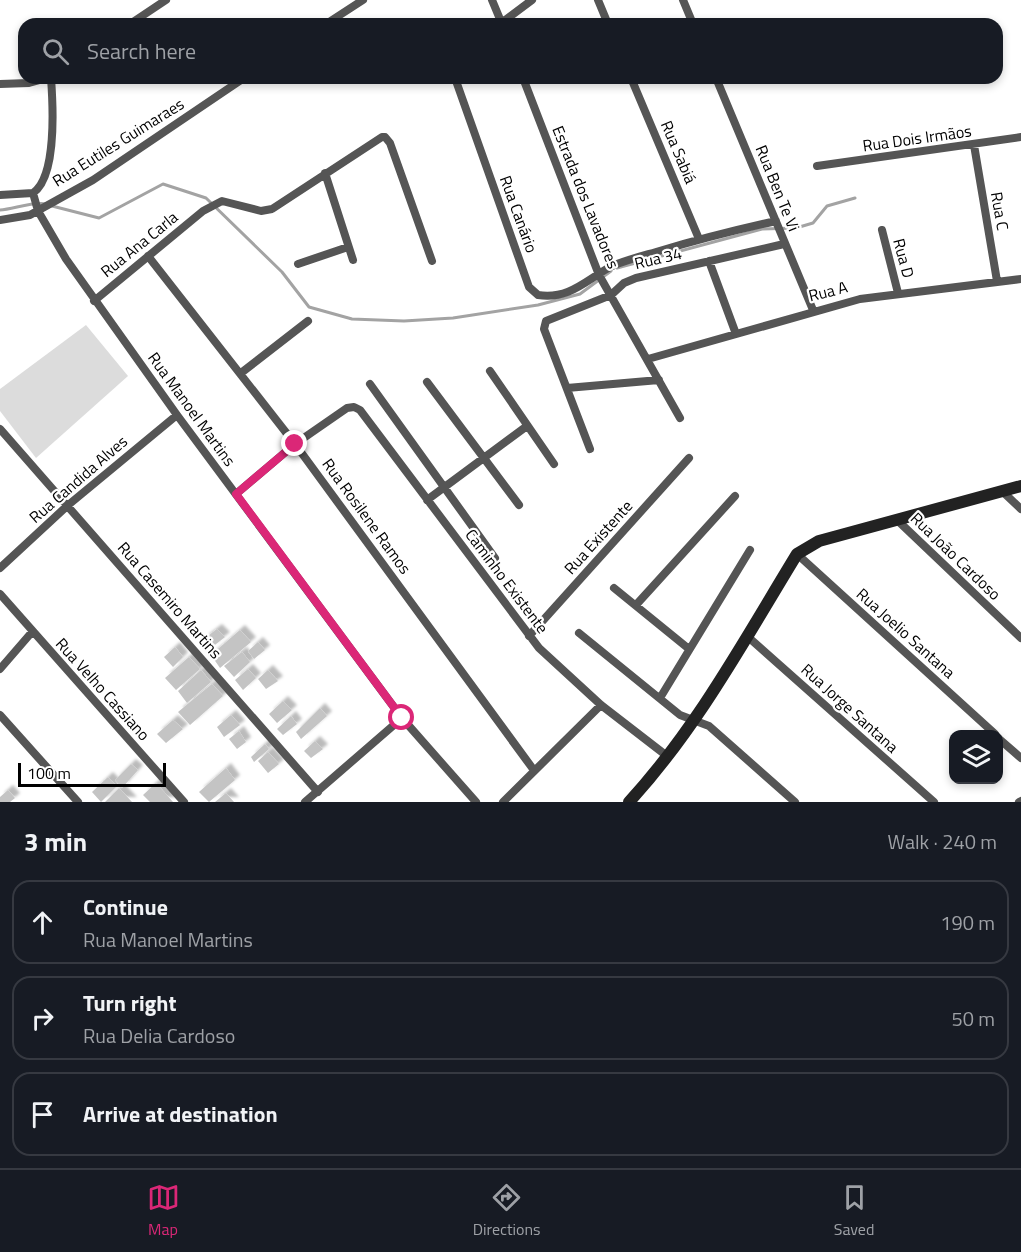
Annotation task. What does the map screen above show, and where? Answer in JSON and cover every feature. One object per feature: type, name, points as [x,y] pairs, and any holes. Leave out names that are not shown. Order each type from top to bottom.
[{"type":"main road","points":[[633,801],[693,720],[797,554],[819,541],[1021,486]]},
{"type":"street","points":[[139,18],[166,0]]},
{"type":"street","points":[[335,18],[363,0]]},
{"type":"street","points":[[492,0],[500,18]]},
{"type":"street","points":[[510,18],[532,0]]},
{"type":"street","points":[[598,0],[606,18]]},
{"type":"street","points":[[683,0],[690,18]]},
{"type":"street","points":[[0,84],[18,83]]},
{"type":"street","points":[[33,195],[39,189],[47,170],[53,110],[50,84]]},
{"type":"street","name":"Rua Eutiles Guimaraes","points":[[0,220],[23,217],[93,180],[235,84]]},
{"type":"street","name":"Rua Canário","points":[[457,84],[531,291],[541,296],[563,293],[600,276]]},
{"type":"street","name":"Estrada dos Lavadores","points":[[525,84],[600,276],[680,418]]},
{"type":"street","name":"Rua Sabiá","points":[[634,84],[699,238]]},
{"type":"street","name":"Rua Ben Te Vi","points":[[718,84],[813,310]]},
{"type":"street","points":[[353,260],[325,173],[373,141],[385,136],[432,261]]},
{"type":"street","name":"Rua Dois Irmãos","points":[[816,166],[1021,137]]},
{"type":"street","name":"Rua C","points":[[974,145],[997,281]]},
{"type":"street","name":"Rua Ana Carla","points":[[94,301],[203,211],[222,201],[267,211],[325,173]]},
{"type":"street","name":"Rua Eutiles Guimaraes","points":[[0,195],[33,195]]},
{"type":"street","name":"Rua Manoel Martins","points":[[33,195],[94,301],[177,415],[402,718],[476,802]]},
{"type":"street","name":"Rua 34","points":[[600,276],[616,265],[699,238],[776,223]]},
{"type":"street","name":"Rua D","points":[[882,230],[898,293]]},
{"type":"street","name":"Rua 34","points":[[590,448],[543,325],[636,278],[783,241]]},
{"type":"street","points":[[298,264],[348,247]]},
{"type":"street","name":"Rua Rosilene Ramos","points":[[148,256],[295,444],[533,769]]},
{"type":"street","points":[[709,261],[736,334]]},
{"type":"street","name":"Rua A","points":[[648,359],[813,310],[860,299],[1021,279]]},
{"type":"street","points":[[241,373],[308,321]]},
{"type":"street","points":[[490,371],[554,464]]},
{"type":"street","points":[[567,388],[659,380]]},
{"type":"street","points":[[427,382],[519,505]]},
{"type":"street","points":[[370,384],[495,558]]},
{"type":"street","name":"Caminho Existente","points":[[295,444],[347,408],[354,407],[366,414],[529,636],[558,668],[667,756]]},
{"type":"street","name":"Rua Candida Alves","points":[[0,568],[67,506],[177,415]]},
{"type":"street","points":[[427,500],[527,426]]},
{"type":"street","name":"Rua Casemiro Martins","points":[[0,429],[318,792]]},
{"type":"street","points":[[236,494],[295,444]]},
{"type":"street","name":"Rua Existente","points":[[529,636],[689,458]]},
{"type":"street","points":[[1002,491],[1021,509]]},
{"type":"street","points":[[636,605],[735,496]]},
{"type":"street","name":"Rua João Cardoso","points":[[896,519],[1021,638]]},
{"type":"street","points":[[660,698],[750,550]]},
{"type":"street","name":"Rua Joelio Santana","points":[[797,554],[990,730]]},
{"type":"street","points":[[614,588],[689,649]]},
{"type":"street","name":"Rua Velho Cassiano","points":[[0,594],[184,802]]},
{"type":"street","points":[[0,669],[32,632]]},
{"type":"street","points":[[579,633],[680,715],[709,726],[795,802]]},
{"type":"street","name":"Rua Jorge Santana","points":[[747,636],[934,802]]},
{"type":"street","points":[[503,802],[533,769],[601,705]]},
{"type":"street","points":[[0,715],[78,802]]},
{"type":"street","points":[[305,802],[402,718]]},
{"type":"street","points":[[1003,742],[1021,758]]},
{"type":"shaded area","points":[[86,325],[128,376],[36,458],[0,411],[0,389]]},
{"type":"building","points":[[217,629],[225,637],[211,648],[204,639]]},
{"type":"building","points":[[240,630],[251,642],[220,668],[211,655]]},
{"type":"building","points":[[258,642],[265,650],[254,659],[248,651]]},
{"type":"building","points":[[175,647],[183,657],[173,667],[164,657]]},
{"type":"building","points":[[242,652],[250,662],[234,677],[224,666]]},
{"type":"building","points":[[189,657],[200,669],[176,690],[165,678]]},
{"type":"building","points":[[248,669],[256,678],[243,690],[235,680]]},
{"type":"building","points":[[201,670],[211,682],[187,703],[178,691]]},
{"type":"building","points":[[268,670],[278,681],[266,689],[258,679]]},
{"type":"building","points":[[212,684],[223,696],[190,725],[178,712]]},
{"type":"building","points":[[283,701],[292,710],[277,723],[269,714]]},
{"type":"building","points":[[320,708],[327,716],[301,739],[296,732]]},
{"type":"building","points":[[231,715],[240,725],[224,737],[217,727]]},
{"type":"building","points":[[291,716],[297,724],[283,735],[277,729]]},
{"type":"building","points":[[173,720],[183,729],[166,743],[157,734]]},
{"type":"building","points":[[239,731],[246,742],[237,749],[229,739]]},
{"type":"building","points":[[315,741],[323,749],[311,758],[304,751]]},
{"type":"building","points":[[265,744],[269,749],[254,762],[251,757]]},
{"type":"building","points":[[268,752],[279,764],[268,773],[258,761]]},
{"type":"building","points":[[131,764],[138,770],[122,788],[115,780]]},
{"type":"building","points":[[226,768],[235,780],[209,802],[199,792]]},
{"type":"building","points":[[108,777],[117,786],[101,802],[92,792]]},
{"type":"building","points":[[156,783],[173,802],[150,802],[143,795]]},
{"type":"building","points":[[119,788],[132,802],[105,802]]},
{"type":"building","points":[[8,790],[15,798],[10,802],[0,802],[0,797]]},
{"type":"building","points":[[226,793],[234,802],[215,802]]},
{"type":"waterway","points":[[52,206],[99,218],[163,184],[206,198],[282,272],[309,307],[352,319],[404,321],[453,318],[538,305],[580,294],[611,271]]},
{"type":"waterway","points":[[617,268],[762,229],[796,228],[813,223],[827,206],[855,198]]},
{"type":"waterway","points":[[0,210],[46,204]]},
{"type":"route","points":[[295,444],[236,494],[402,718]]}]
